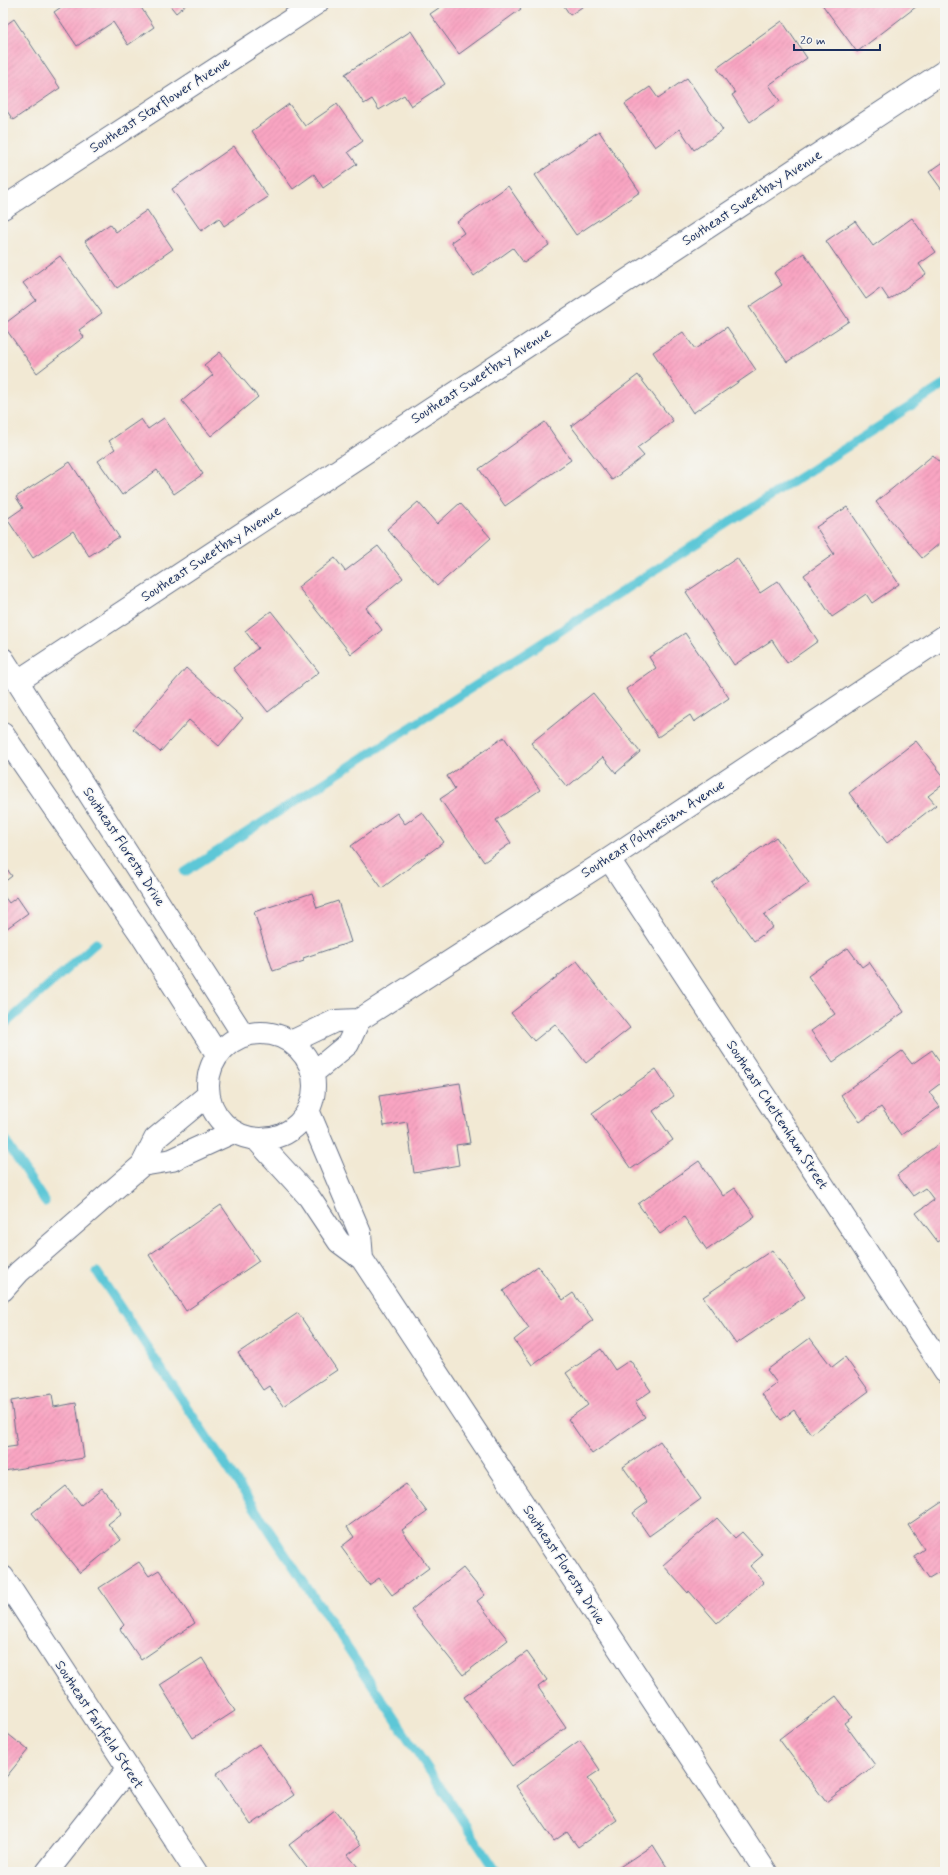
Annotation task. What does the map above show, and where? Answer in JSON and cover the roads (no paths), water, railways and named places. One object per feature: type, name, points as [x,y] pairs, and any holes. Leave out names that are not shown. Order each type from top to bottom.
[{"type":"street","name":"Southeast Starflower Avenue","points":[[3,208],[317,3]]},
{"type":"street","name":"Southeast Sweetbay Avenue","points":[[18,681],[945,71]]},
{"type":"street","name":"Southeast Polynesian Avenue","points":[[359,1020],[609,859],[945,636]]},
{"type":"street","name":"Southeast Floresta Drive","points":[[3,659],[244,1036]]},
{"type":"street","points":[[3,734],[142,936],[217,1054]]},
{"type":"street","name":"Southeast Cheltenham Street","points":[[609,859],[945,1372]]},
{"type":"street","points":[[291,1042],[335,1021],[359,1020],[348,1044],[312,1073]]},
{"type":"street","points":[[261,1033],[276,1035],[291,1042],[308,1062],[312,1073],[312,1098],[308,1110],[299,1123],[287,1133],[272,1138],[256,1139],[233,1132],[222,1122],[213,1110],[208,1095],[208,1080],[217,1054],[231,1042],[244,1036],[261,1033]]},
{"type":"street","points":[[3,1290],[19,1272],[142,1164],[154,1139],[208,1095]]},
{"type":"street","name":"Southeast Floresta Drive","points":[[308,1110],[360,1233],[362,1259]]},
{"type":"street","points":[[142,1164],[172,1160],[233,1132]]},
{"type":"street","name":"Southeast Floresta Drive","points":[[256,1139],[309,1197],[339,1242],[362,1259],[766,1872]]},
{"type":"street","name":"Southeast Fairfield Street","points":[[3,1577],[196,1872]]},
{"type":"street","points":[[47,1872],[128,1769]]},
{"type":"waterway","points":[[185,872],[945,384]]},
{"type":"waterway","points":[[3,1026],[96,943]]},
{"type":"waterway","points":[[3,1137],[45,1202]]},
{"type":"waterway","points":[[97,1272],[497,1872]]}]
